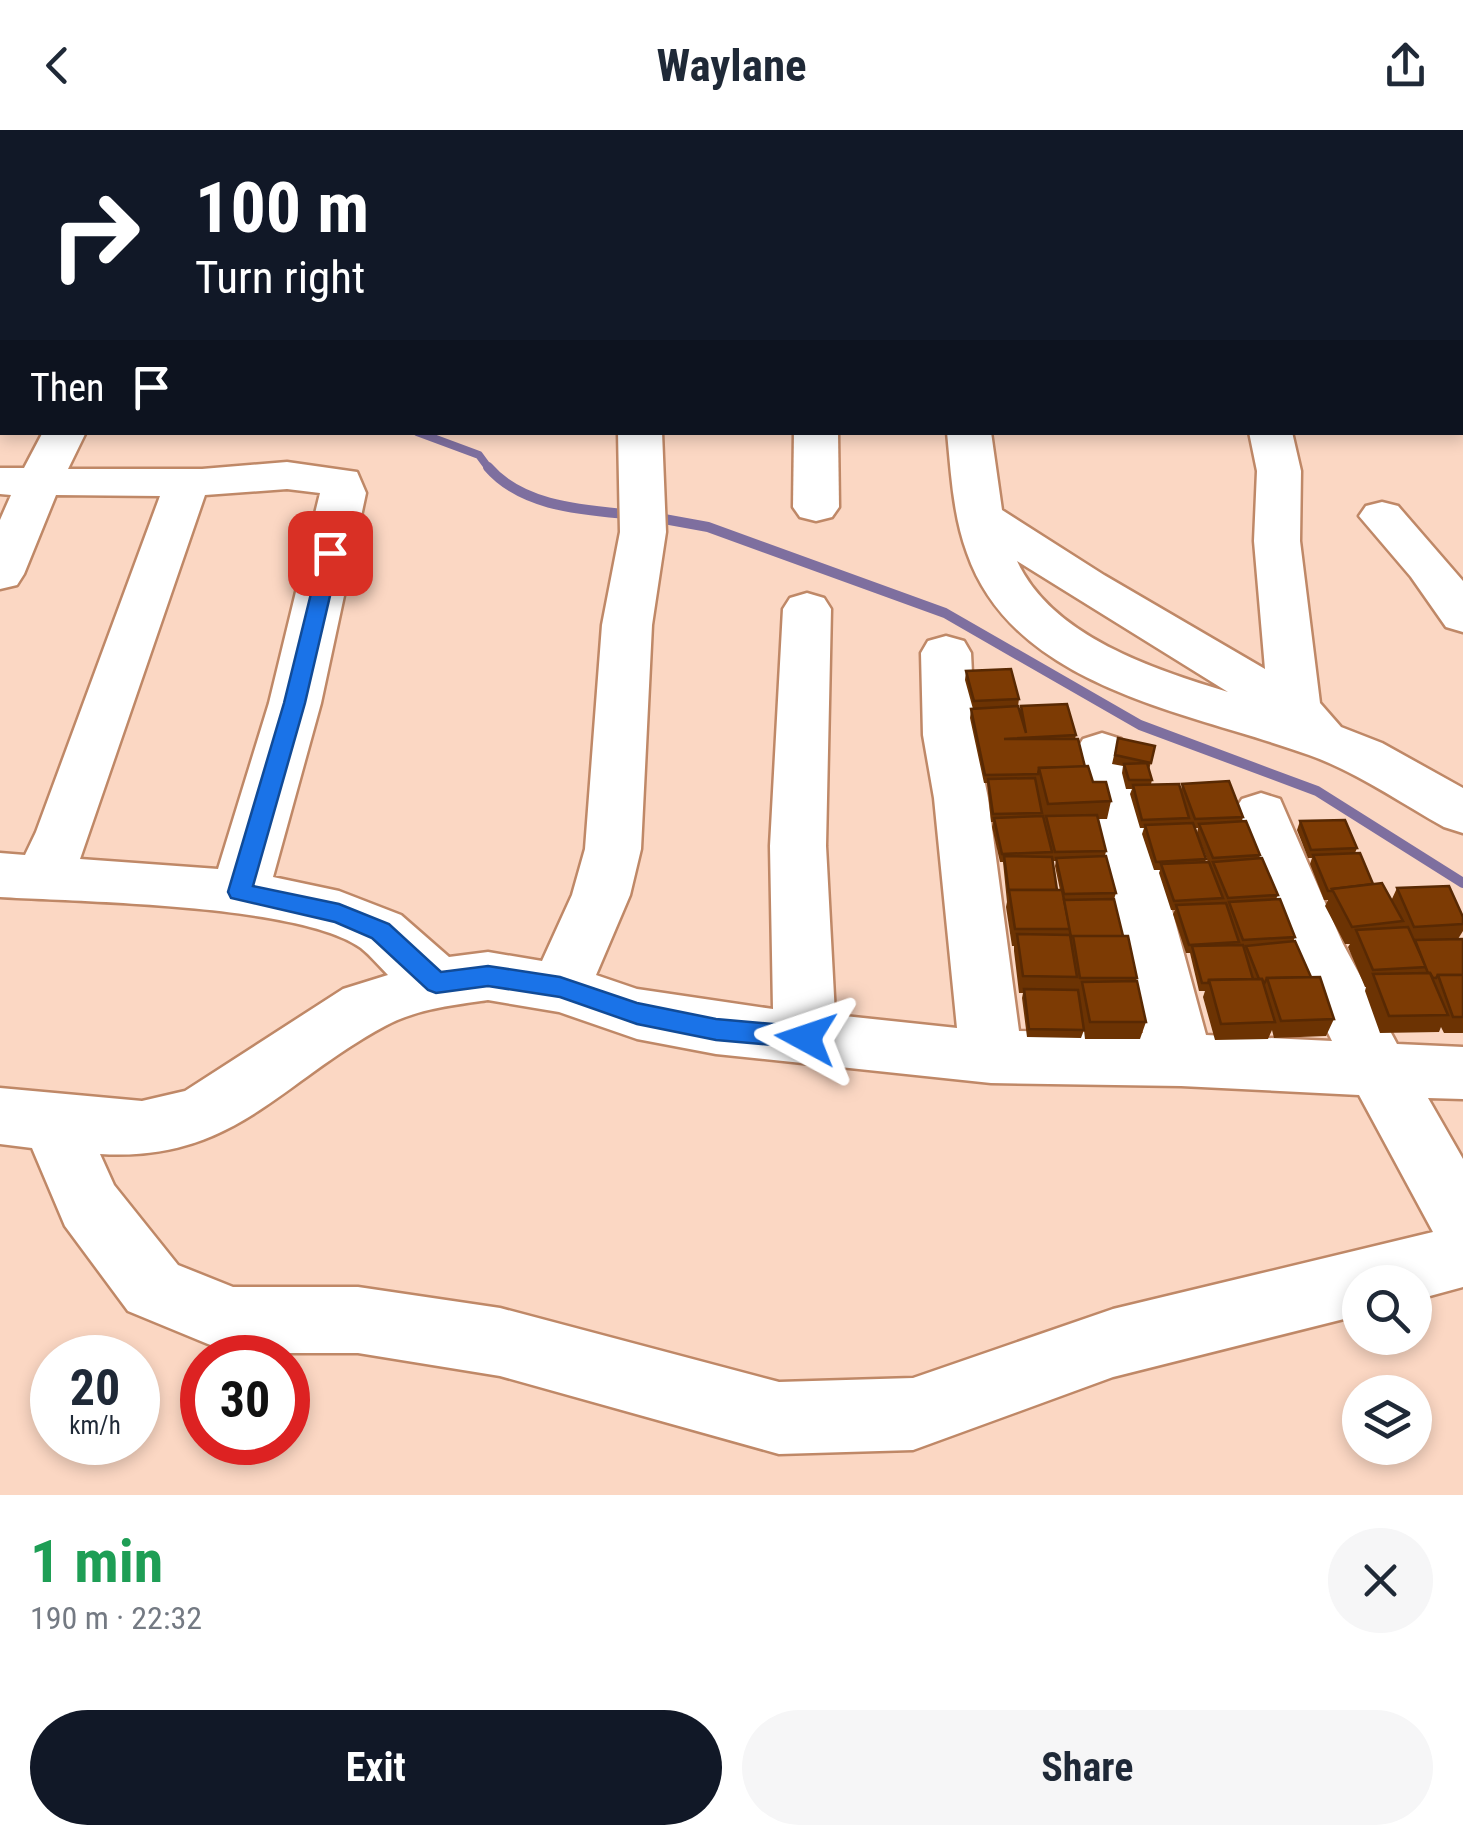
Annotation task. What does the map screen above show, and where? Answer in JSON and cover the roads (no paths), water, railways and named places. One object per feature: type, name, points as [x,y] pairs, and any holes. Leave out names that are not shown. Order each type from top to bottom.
[{"type":"street","points":[[0,574],[19,481],[61,435]]},
{"type":"street","points":[[560,988],[600,896],[613,849],[627,625],[642,532],[640,435]]},
{"type":"street","points":[[816,435],[816,507]]},
{"type":"street","points":[[969,435],[986,548],[1011,594],[1052,635],[1158,688],[1313,726],[1463,813]]},
{"type":"street","points":[[1271,435],[1278,471],[1277,541],[1313,726]]},
{"type":"street","points":[[19,481],[187,482],[309,474],[341,481],[343,494],[295,703],[240,892]]},
{"type":"street","points":[[21,876],[64,832],[187,482]]},
{"type":"street","points":[[1382,516],[1428,566],[1463,616]]},
{"type":"street","points":[[806,1038],[798,846],[808,609]]},
{"type":"street","points":[[946,653],[948,735],[961,798],[991,1057]]},
{"type":"street","points":[[1102,752],[1181,1060]]},
{"type":"street","points":[[1261,813],[1328,974],[1463,1221]]},
{"type":"street","points":[[21,876],[240,892],[339,913],[380,931],[436,983]]},
{"type":"street","points":[[27,1120],[142,1128],[201,1116],[365,1008],[436,983],[488,976],[560,988],[716,1030],[991,1057],[1181,1060],[1463,1074]]},
{"type":"street","points":[[27,1120],[152,1288],[233,1320],[358,1320],[500,1342],[779,1418],[913,1414],[1114,1342],[1342,1287]]},
{"type":"street","points":[[1429,1265],[1463,1256]]},
{"type":"waterway","points":[[425,435],[479,455],[490,470]]},
{"type":"waterway","points":[[488,467],[502,481],[537,499],[635,515]]},
{"type":"waterway","points":[[653,517],[708,527],[945,613],[1140,725],[1317,791],[1463,883]]}]
